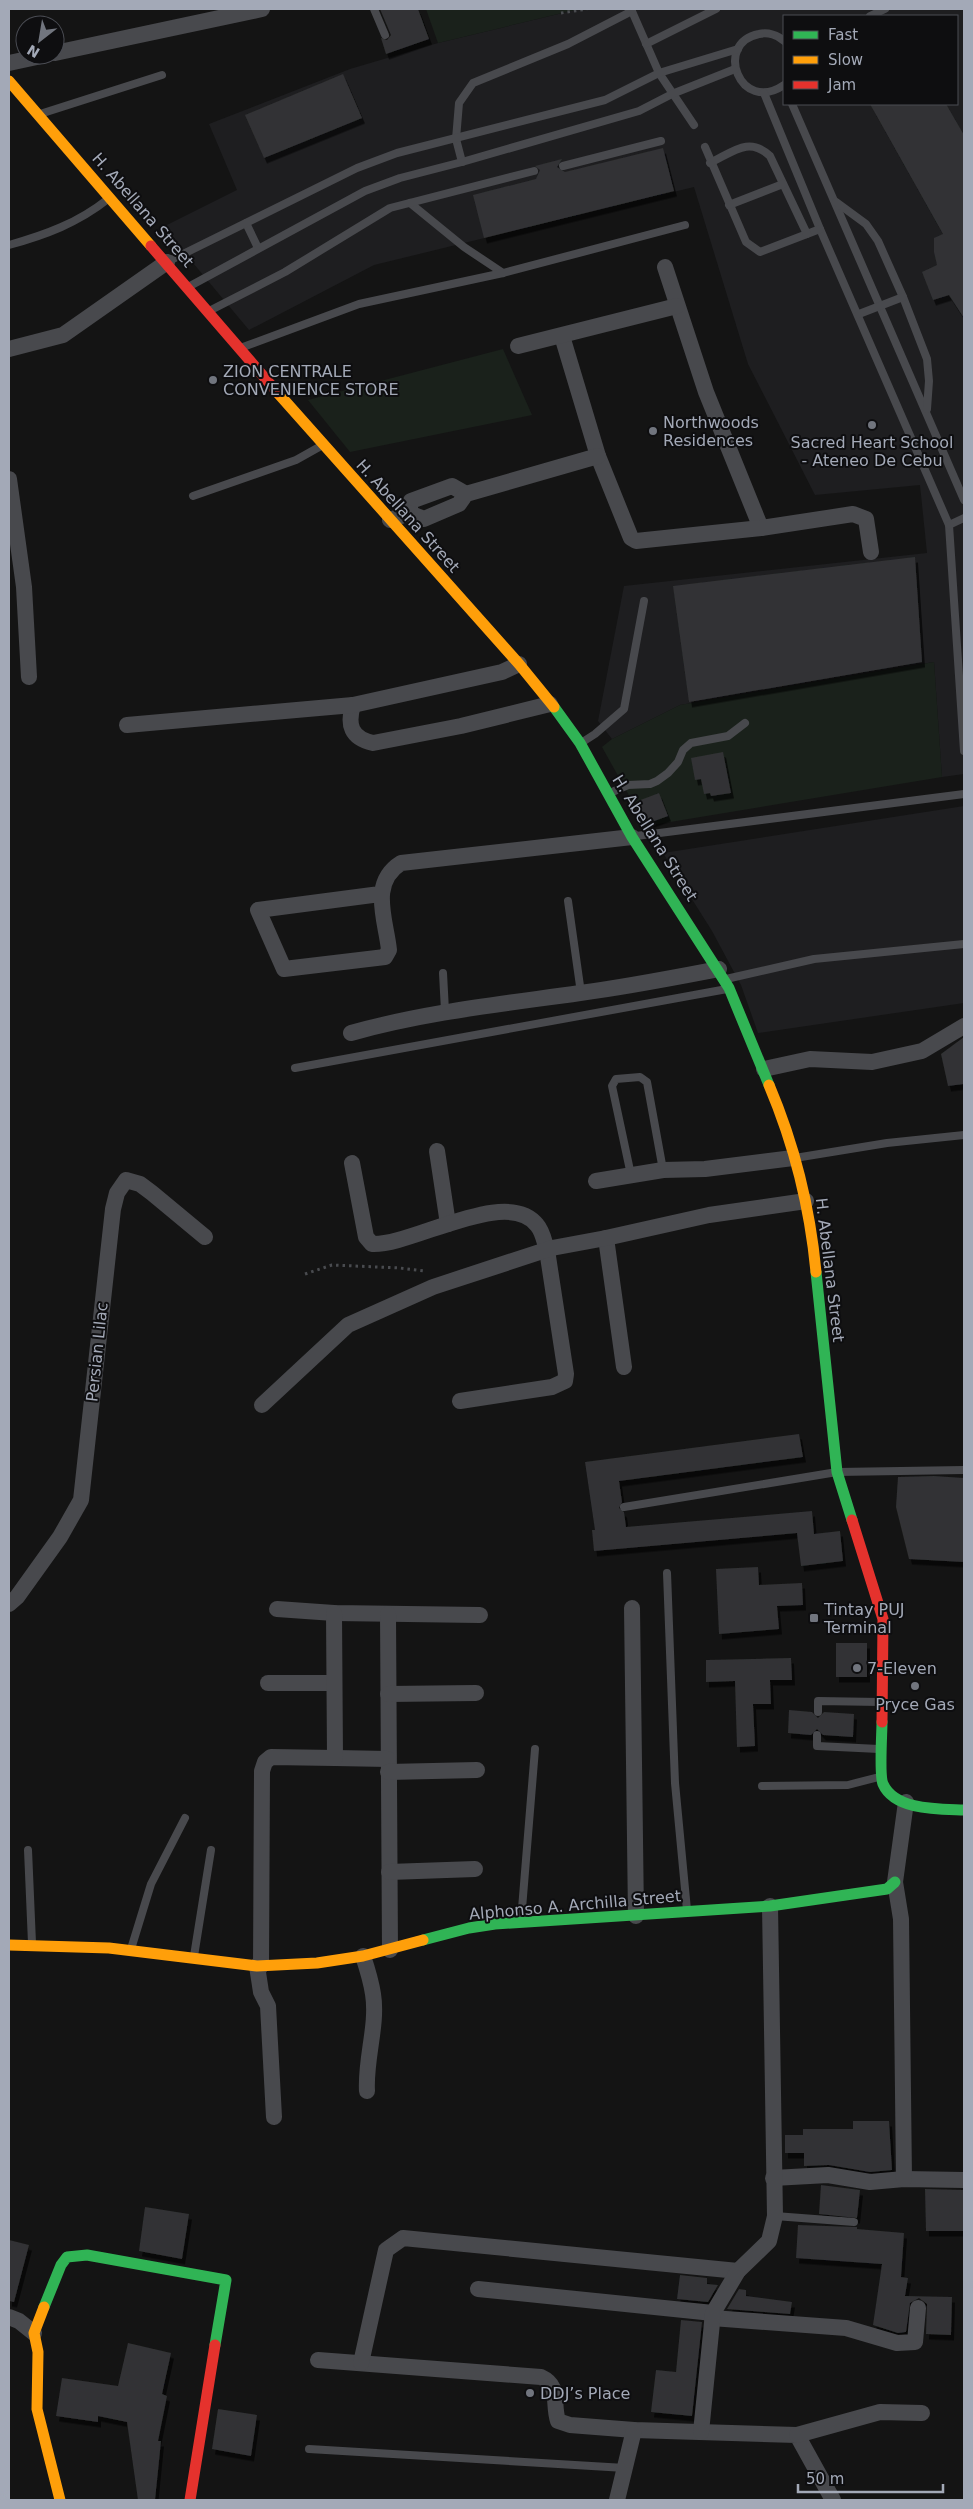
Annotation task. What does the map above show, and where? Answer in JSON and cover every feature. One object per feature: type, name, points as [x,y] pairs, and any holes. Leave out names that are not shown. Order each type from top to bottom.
[{"type":"main road","name":"H. Abellana Street","points":[[9,81],[241,347],[323,445],[519,664],[580,743],[632,837],[724,979],[764,1069],[806,1201],[814,1249],[837,1472],[883,1619],[881,1776],[888,1792],[906,1802]]},
{"type":"main road","points":[[906,1802],[964,1810]]},
{"type":"main road","name":"Alphonso A. Archilla Street","points":[[32,1945],[109,1948],[259,1966],[317,1963],[390,1950],[469,1928],[770,1906],[887,1889],[895,1882]]},
{"type":"main road","points":[[9,1945],[32,1945]]},
{"type":"main road","points":[[60,2500],[37,2409],[38,2352],[34,2333],[61,2265],[67,2258],[87,2255],[226,2280],[190,2500]]},
{"type":"street","points":[[65,50],[200,15],[259,9]]},
{"type":"street","points":[[9,349],[63,335],[167,262]]},
{"type":"street","points":[[665,267],[706,392],[761,528]]},
{"type":"street","points":[[518,346],[677,306]]},
{"type":"street","points":[[562,336],[598,456],[628,534],[636,540],[761,528],[858,515],[866,519],[871,552]]},
{"type":"street","points":[[390,520],[409,513],[410,501],[452,486],[466,494],[598,456]]},
{"type":"street","points":[[9,479],[24,587],[29,677]]},
{"type":"street","points":[[127,725],[175,723],[353,705],[502,672],[519,664]]},
{"type":"street","points":[[353,705],[349,719],[352,728],[364,741],[373,743],[461,726],[550,704]]},
{"type":"street","points":[[380,894],[258,910],[280,964],[284,969],[288,970],[388,955],[389,944],[380,894],[392,868],[401,863],[632,837]]},
{"type":"street","points":[[351,1032],[396,1020],[445,1011],[581,993],[724,979]]},
{"type":"street","points":[[764,1069],[810,1059],[872,1062],[922,1051],[964,1026]]},
{"type":"street","points":[[437,1151],[448,1224]]},
{"type":"street","points":[[596,1181],[663,1170],[705,1169],[793,1158]]},
{"type":"street","points":[[352,1163],[366,1237],[372,1244],[389,1243],[448,1224],[513,1211],[537,1224],[547,1250],[566,1374],[565,1380],[552,1387],[460,1401]]},
{"type":"street","name":"Persian Lilac","points":[[9,1604],[17,1597],[60,1537],[81,1500],[113,1209],[117,1193],[126,1180],[140,1184],[205,1237]]},
{"type":"street","points":[[262,1405],[348,1325],[432,1286],[547,1250],[709,1215],[806,1201]]},
{"type":"street","points":[[606,1238],[624,1366]]},
{"type":"street","points":[[632,1608],[636,1916]]},
{"type":"street","points":[[277,1609],[334,1613],[480,1615]]},
{"type":"street","points":[[334,1613],[335,1758]]},
{"type":"street","points":[[388,1614],[390,1950]]},
{"type":"street","points":[[268,1683],[334,1682]]},
{"type":"street","points":[[388,1694],[476,1693]]},
{"type":"street","points":[[274,2117],[268,2006],[261,1992],[259,1966],[262,1772],[265,1762],[271,1757],[335,1758],[388,1766],[476,1770]]},
{"type":"street","points":[[904,2179],[901,1919],[895,1882],[906,1802]]},
{"type":"street","points":[[389,1872],[475,1869]]},
{"type":"street","points":[[701,2432],[713,2316],[738,2271],[769,2241],[775,2216],[770,1906]]},
{"type":"street","points":[[363,1956],[374,1995],[366,2071],[366,2091]]},
{"type":"street","points":[[773,2178],[828,2175],[870,2182],[904,2179],[964,2180]]},
{"type":"street","points":[[361,2363],[386,2250],[403,2238],[738,2271]]},
{"type":"street","points":[[478,2289],[713,2316],[846,2328],[897,2343],[915,2342],[918,2308]]},
{"type":"street","points":[[9,2317],[19,2321],[34,2333]]},
{"type":"street","points":[[318,2360],[542,2377],[550,2381],[554,2387],[555,2411],[558,2421],[570,2425],[634,2430],[797,2436],[880,2412],[922,2413]]},
{"type":"street","points":[[617,2500],[634,2430]]},
{"type":"street","points":[[797,2436],[833,2500]]},
{"type":"lane","points":[[374,9],[384,35]]},
{"type":"lane","points":[[646,44],[716,9]]},
{"type":"lane","points":[[462,162],[456,139],[459,103],[473,83],[568,44],[631,10],[659,73],[694,125]]},
{"type":"lane","points":[[783,40],[773,34],[762,33],[752,35],[738,49],[735,59],[735,69],[738,76],[749,88],[764,93],[783,86]]},
{"type":"lane","points":[[167,262],[357,168],[397,153],[605,100],[659,73],[738,49]]},
{"type":"lane","points":[[188,287],[365,191],[400,178],[639,111],[672,94],[735,69]]},
{"type":"lane","points":[[38,115],[162,75]]},
{"type":"lane","points":[[764,93],[820,229],[859,314],[949,525],[964,751]]},
{"type":"lane","points":[[792,105],[881,305],[964,500]]},
{"type":"lane","points":[[563,166],[661,141]]},
{"type":"lane","points":[[710,163],[745,146],[754,145],[770,156],[807,234]]},
{"type":"lane","points":[[705,147],[710,163],[746,242],[760,252],[820,229]]},
{"type":"lane","points":[[209,311],[285,272],[390,208],[534,171]]},
{"type":"lane","points":[[729,205],[783,184]]},
{"type":"lane","points":[[9,245],[48,234],[89,214],[110,197]]},
{"type":"lane","points":[[835,202],[866,224],[874,235],[903,297],[927,360],[929,380],[927,412]]},
{"type":"lane","points":[[410,203],[464,247],[503,273]]},
{"type":"lane","points":[[246,223],[258,248]]},
{"type":"lane","points":[[241,347],[359,304],[503,273],[685,225]]},
{"type":"lane","points":[[859,314],[903,297]]},
{"type":"lane","points":[[193,496],[296,460],[323,445]]},
{"type":"lane","points":[[949,525],[964,518]]},
{"type":"lane","points":[[580,743],[595,734],[624,709],[644,601]]},
{"type":"lane","points":[[608,794],[628,785],[657,782],[678,762],[683,750],[691,743],[728,736],[745,723]]},
{"type":"lane","points":[[632,837],[964,794]]},
{"type":"lane","points":[[568,901],[581,993]]},
{"type":"lane","points":[[295,1068],[814,959],[964,944]]},
{"type":"lane","points":[[443,972],[445,1011]]},
{"type":"lane","points":[[631,1175],[612,1086],[616,1079],[640,1077],[647,1082],[663,1170]]},
{"type":"lane","points":[[793,1158],[887,1143],[964,1135]]},
{"type":"lane","points":[[624,1507],[837,1472],[964,1470]]},
{"type":"lane","points":[[667,1573],[675,1783],[687,1912]]},
{"type":"lane","points":[[818,1712],[818,1701],[882,1702]]},
{"type":"lane","points":[[817,1735],[817,1746],[881,1749]]},
{"type":"lane","points":[[520,1923],[535,1750]]},
{"type":"lane","points":[[762,1786],[848,1785],[881,1776]]},
{"type":"lane","points":[[130,1950],[151,1884],[185,1818]]},
{"type":"lane","points":[[28,1850],[32,1945]]},
{"type":"lane","points":[[194,1958],[212,1850]]},
{"type":"lane","points":[[775,2216],[854,2222]]},
{"type":"lane","points":[[309,2449],[624,2468]]},
{"type":"path","points":[[561,13],[587,9]]},
{"type":"path","points":[[305,1274],[332,1265],[400,1268],[426,1272]]},
{"type":"shaded area","points":[[426,9],[579,9],[438,43]]},
{"type":"shaded area","name":"Sacred Heart School - Ateneo De Cebu","points":[[579,9],[964,9],[964,774],[942,777],[934,662],[680,705],[612,739],[598,721],[624,586],[927,553],[920,485],[815,495],[748,364],[694,187],[374,265],[249,330],[163,227],[237,190],[209,124],[350,69],[438,43]]},
{"type":"shaded area","points":[[503,349],[532,415],[350,452],[308,400]]},
{"type":"shaded area","points":[[934,662],[942,777],[646,826],[602,747],[612,739],[680,705]]},
{"type":"shaded area","points":[[964,806],[964,1003],[758,1033],[741,985],[712,931],[663,853]]},
{"type":"building","points":[[380,9],[418,9],[429,39],[386,54],[381,38],[387,40],[391,35]]},
{"type":"building","points":[[343,74],[362,118],[264,158],[245,115]]},
{"type":"building","points":[[871,105],[947,105],[964,135],[964,318],[949,295],[933,300],[922,272],[937,265],[934,252],[934,238],[943,234]]},
{"type":"building","points":[[663,148],[674,191],[484,238],[473,195],[536,179],[540,170],[535,166],[562,159],[557,167],[565,172]]},
{"type":"building","points":[[915,557],[922,662],[689,702],[673,586]]},
{"type":"building","points":[[723,752],[731,793],[711,796],[710,793],[704,794],[701,779],[695,780],[691,758]]},
{"type":"building","points":[[659,793],[668,816],[646,824],[638,801]]},
{"type":"building","points":[[964,1037],[964,1084],[948,1086],[941,1054]]},
{"type":"building","points":[[799,1434],[803,1457],[619,1481],[622,1502],[619,1508],[624,1512],[626,1527],[812,1511],[814,1534],[840,1531],[843,1561],[801,1566],[797,1533],[594,1551],[592,1530],[595,1530],[585,1462]]},
{"type":"building","points":[[934,1476],[964,1478],[964,1562],[909,1559],[896,1507],[898,1477]]},
{"type":"building","points":[[758,1567],[759,1585],[802,1583],[803,1605],[777,1606],[779,1629],[719,1634],[716,1569]]},
{"type":"building","points":[[836,1643],[867,1643],[867,1677],[836,1677]]},
{"type":"building","points":[[791,1658],[792,1680],[770,1680],[771,1704],[753,1704],[755,1746],[737,1747],[735,1681],[706,1682],[706,1660]]},
{"type":"building","points":[[789,1710],[812,1712],[818,1718],[824,1712],[854,1714],[853,1737],[823,1735],[817,1729],[811,1735],[788,1733]]},
{"type":"building","points":[[853,2121],[889,2121],[892,2170],[870,2172],[829,2165],[804,2166],[804,2153],[785,2153],[785,2135],[803,2135],[803,2129],[853,2129]]},
{"type":"building","points":[[821,2185],[860,2190],[857,2218],[819,2214]]},
{"type":"building","points":[[925,2189],[964,2190],[964,2231],[926,2231]]},
{"type":"building","points":[[145,2207],[189,2214],[182,2259],[139,2251]]},
{"type":"building","points":[[798,2225],[857,2227],[857,2229],[904,2233],[901,2277],[908,2278],[905,2296],[952,2297],[951,2335],[926,2334],[927,2304],[919,2298],[910,2303],[906,2332],[898,2333],[873,2325],[882,2264],[796,2258]]},
{"type":"building","points":[[9,2240],[29,2245],[14,2302],[9,2301]]},
{"type":"building","points":[[680,2275],[707,2278],[707,2284],[718,2285],[708,2302],[677,2299]]},
{"type":"building","points":[[739,2289],[746,2290],[746,2296],[792,2302],[790,2314],[727,2309]]},
{"type":"building","points":[[681,2320],[702,2322],[692,2416],[651,2412],[656,2370],[676,2372]]},
{"type":"building","points":[[128,2343],[171,2353],[162,2394],[167,2396],[158,2441],[161,2441],[155,2500],[138,2500],[127,2422],[98,2416],[98,2422],[56,2416],[62,2378],[118,2386]]},
{"type":"building","points":[[218,2409],[257,2415],[251,2456],[212,2449]]},
{"type":"traffic: fast","points":[[554,707],[580,743],[632,837],[729,988],[769,1085]]},
{"type":"traffic: fast","points":[[816,1272],[837,1472],[852,1520]]},
{"type":"traffic: fast","points":[[882,1722],[882,1780],[889,1793],[897,1799],[919,1807],[964,1810]]},
{"type":"traffic: fast","points":[[423,1940],[469,1928],[495,1924],[770,1906],[887,1889],[895,1882]]},
{"type":"traffic: fast","points":[[44,2307],[61,2265],[67,2257],[87,2255],[226,2280],[215,2345]]},
{"type":"traffic: slow","points":[[9,81],[151,246]]},
{"type":"traffic: slow","points":[[277,392],[519,664],[554,707]]},
{"type":"traffic: slow","points":[[769,1085],[786,1130],[800,1177],[810,1224],[816,1272]]},
{"type":"traffic: slow","points":[[9,1945],[109,1948],[257,1966],[317,1963],[363,1956],[423,1940]]},
{"type":"traffic: slow","points":[[44,2307],[34,2333],[38,2352],[37,2409],[60,2500]]},
{"type":"traffic: jam","points":[[151,246],[277,392]]},
{"type":"traffic: jam","points":[[852,1520],[883,1619],[882,1722]]},
{"type":"traffic: jam","points":[[190,2500],[215,2345]]},
{"type":"place","name":"ZION CENTRALE CONVENIENCE STORE","points":[[213,380]]},
{"type":"place","name":"Sacred Heart School - Ateneo De Cebu","points":[[872,425]]},
{"type":"place","name":"Northwoods Residences","points":[[653,431]]},
{"type":"place","name":"Tintay PUJ Terminal","points":[[814,1618]]},
{"type":"place","name":"7-Eleven","points":[[857,1668]]},
{"type":"place","name":"Pryce Gas","points":[[915,1686]]},
{"type":"place","name":"DDJ’s Place","points":[[530,2393]]}]
